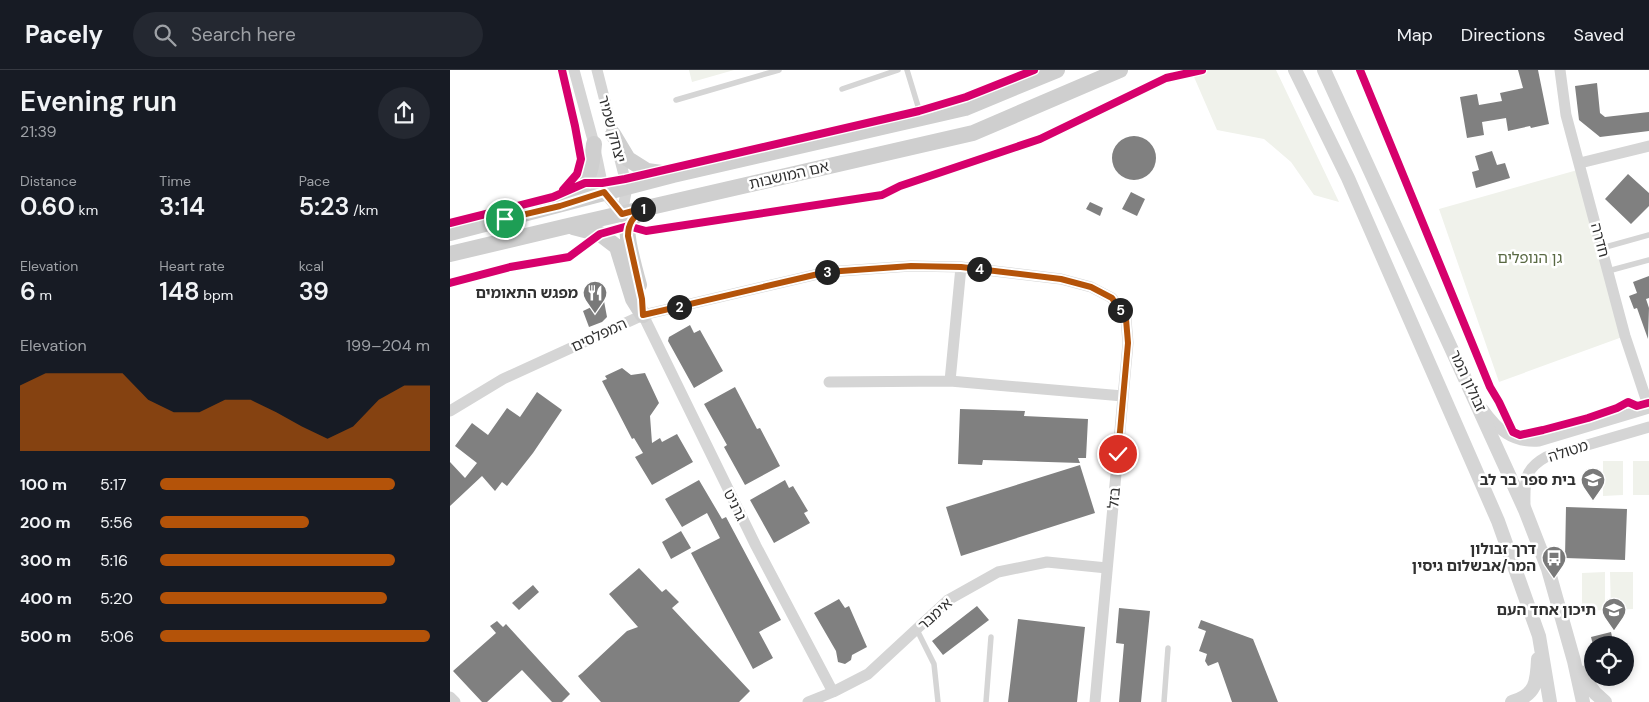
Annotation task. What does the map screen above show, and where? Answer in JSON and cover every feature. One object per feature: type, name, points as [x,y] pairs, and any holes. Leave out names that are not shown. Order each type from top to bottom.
[{"type":"main road","name":"אם המושבות","points":[[450,233],[560,206],[604,192],[673,175],[965,108],[1057,70]]},
{"type":"main road","name":"אם המושבות","points":[[450,254],[973,133],[1120,70]]},
{"type":"main road","points":[[613,134],[628,159],[647,171],[673,175]]},
{"type":"main road","points":[[560,206],[585,183],[592,169],[594,144]]},
{"type":"main road","points":[[643,315],[642,299],[628,236],[628,226],[644,208]]},
{"type":"main road","points":[[568,226],[600,234],[617,247],[632,299],[643,315]]},
{"type":"street","name":"יצחק שמיר","points":[[574,70],[594,144],[604,192],[622,214]]},
{"type":"street","name":"יצחק שמיר","points":[[596,70],[627,187],[622,214]]},
{"type":"street","name":"זבולון המר","points":[[1295,70],[1348,178],[1498,521],[1539,636],[1550,702]]},
{"type":"street","name":"זבולון המר","points":[[1324,70],[1526,510],[1548,569],[1574,661],[1583,702]]},
{"type":"street","name":"חדרה","points":[[1560,70],[1566,115],[1626,336],[1649,408]]},
{"type":"street","points":[[1580,163],[1649,146]]},
{"type":"street","name":"המפלסים","points":[[450,411],[503,379],[643,315],[827,272],[911,266],[961,267],[1061,279],[1091,287],[1112,298]]},
{"type":"street","points":[[950,381],[961,267]]},
{"type":"street","name":"בזל","points":[[1095,702],[1128,343],[1126,319],[1112,298]]},
{"type":"street","name":"גרניט","points":[[643,315],[756,546],[833,692]]},
{"type":"street","points":[[829,382],[950,381],[1123,396]]},
{"type":"street","name":"מטולה","points":[[1476,398],[1494,424],[1519,440],[1530,442],[1539,441],[1649,408]]},
{"type":"street","name":"מטולה","points":[[1526,510],[1526,478],[1530,468],[1537,462],[1546,457],[1649,427]]},
{"type":"street","name":"אימבר","points":[[808,702],[833,692],[868,674],[948,600],[998,572],[1047,562],[1107,568]]},
{"type":"street","points":[[1512,702],[1530,694],[1535,685],[1539,636]]},
{"type":"street","points":[[1574,661],[1585,680],[1605,702]]},
{"type":"street","points":[[450,697],[455,702]]},
{"type":"lane","points":[[676,100],[779,70]]},
{"type":"lane","points":[[842,89],[898,70]]},
{"type":"lane","points":[[907,70],[922,119]]},
{"type":"lane","points":[[1602,248],[1649,234]]},
{"type":"lane","points":[[1608,272],[1649,260]]},
{"type":"lane","points":[[917,630],[934,664],[938,702]]},
{"type":"lane","points":[[986,702],[991,637]]},
{"type":"lane","points":[[1164,702],[1168,648]]},
{"type":"green space","points":[[689,70],[734,70],[692,82]]},
{"type":"green space","points":[[1191,70],[1276,70],[1339,202],[1314,195],[1291,162],[1264,139],[1217,130]]},
{"type":"green space","name":"גן הנופלים","points":[[1581,169],[1625,336],[1499,382],[1439,209]]},
{"type":"green space","points":[[1603,461],[1623,461],[1623,495],[1603,496]]},
{"type":"green space","points":[[1633,461],[1649,461],[1649,495],[1633,495]]},
{"type":"green space","points":[[1605,572],[1605,610],[1582,611],[1582,573]]},
{"type":"green space","points":[[1610,572],[1633,572],[1633,609],[1611,610]]},
{"type":"building","points":[[1518,70],[1538,70],[1549,124],[1508,131],[1506,118],[1482,122],[1484,135],[1467,138],[1460,97],[1477,94],[1479,105],[1502,101],[1500,93],[1523,88]]},
{"type":"building","points":[[1597,83],[1600,113],[1605,117],[1649,112],[1649,131],[1600,137],[1579,120],[1575,86]]},
{"type":"building","points":[[1138,136],[1150,142],[1155,149],[1155,167],[1150,174],[1143,179],[1130,180],[1118,174],[1113,167],[1112,154],[1118,142],[1125,137]]},
{"type":"building","points":[[1492,151],[1497,165],[1505,163],[1510,178],[1476,188],[1472,172],[1479,170],[1475,156]]},
{"type":"building","points":[[1628,174],[1649,193],[1649,206],[1631,224],[1605,199]]},
{"type":"building","points":[[1131,192],[1145,199],[1137,216],[1122,209]]},
{"type":"building","points":[[1090,202],[1103,208],[1100,216],[1086,209]]},
{"type":"building","points":[[1649,276],[1649,298],[1646,299],[1649,308],[1648,339],[1637,308],[1634,309],[1629,296],[1637,293],[1633,282]]},
{"type":"building","name":"מפגש התאומים","points":[[604,301],[607,317],[602,322],[589,327],[583,311]]},
{"type":"building","points":[[690,325],[694,333],[700,330],[723,371],[694,388],[668,341],[669,337]]},
{"type":"building","points":[[622,368],[631,375],[645,373],[659,403],[650,416],[652,443],[660,438],[662,442],[677,434],[693,462],[652,485],[635,457],[643,453],[634,438],[632,439],[602,381],[607,379],[605,376]]},
{"type":"building","points":[[735,387],[757,429],[760,428],[780,466],[745,485],[724,447],[727,445],[704,404]]},
{"type":"building","points":[[537,392],[562,410],[533,453],[507,486],[502,482],[495,491],[482,476],[450,506],[450,462],[465,478],[477,463],[455,446],[472,423],[488,435],[507,408],[520,417]]},
{"type":"building","points":[[960,409],[1025,411],[1024,416],[1088,419],[1086,458],[1078,458],[1080,463],[983,460],[982,465],[958,464]]},
{"type":"building","points":[[1080,465],[1095,513],[961,556],[946,507]]},
{"type":"building","points":[[699,480],[722,519],[726,517],[781,620],[759,632],[773,658],[753,669],[691,553],[720,538],[707,513],[682,527],[665,499]]},
{"type":"building","points":[[785,480],[789,488],[793,486],[808,511],[804,513],[810,523],[774,543],[750,500]]},
{"type":"building","points":[[1566,507],[1627,509],[1625,560],[1565,558]]},
{"type":"building","points":[[681,531],[691,548],[671,559],[662,542]]},
{"type":"building","points":[[639,568],[662,592],[666,589],[679,602],[672,608],[750,691],[739,702],[601,702],[578,676],[627,631],[638,627],[609,594]]},
{"type":"building","points":[[533,585],[539,592],[519,610],[512,603]]},
{"type":"building","points":[[839,599],[845,608],[849,606],[867,647],[852,655],[851,660],[845,664],[838,662],[836,651],[814,613]]},
{"type":"building","points":[[977,606],[989,620],[943,655],[932,641]]},
{"type":"building","points":[[1119,608],[1150,611],[1141,702],[1119,702],[1124,644],[1116,643]]},
{"type":"building","points":[[1018,619],[1085,627],[1077,702],[1008,702]]},
{"type":"building","points":[[1201,620],[1253,639],[1278,702],[1232,702],[1218,662],[1208,666],[1205,661],[1207,654],[1199,651],[1206,631],[1198,628]]},
{"type":"building","points":[[497,621],[503,627],[506,624],[570,694],[562,702],[552,702],[522,670],[487,702],[482,702],[453,671],[496,633],[490,626]]},
{"type":"building","points":[[1611,632],[1612,636],[1595,636]]},
{"type":"cycle path","points":[[562,70],[581,159],[577,174],[563,190]]},
{"type":"cycle path","points":[[450,223],[553,197],[585,183],[602,183],[625,179],[919,111],[966,97],[1034,70]]},
{"type":"cycle path","points":[[450,283],[510,267],[569,257],[600,234],[628,226],[646,231],[882,195],[900,186],[1040,139],[1166,78],[1202,70]]},
{"type":"cycle path","points":[[1360,70],[1490,387],[1513,432],[1520,435],[1543,430],[1588,418],[1628,402],[1637,406],[1648,403]]},
{"type":"place","name":"מפגש התאומים","points":[[595,314]]},
{"type":"place","name":"בית ספר בר לב","points":[[1593,501]]},
{"type":"place","name":"דרך זבולון המר/אבשלום גיסין","points":[[1554,579]]},
{"type":"place","name":"תיכון אחד העם","points":[[1614,631]]},
{"type":"route","points":[[505,219],[560,206],[604,192],[622,214],[644,208],[628,226],[628,236],[642,299],[643,315],[827,272],[911,266],[961,267],[1061,279],[1091,287],[1112,298],[1126,319],[1128,343],[1118,454]]}]
